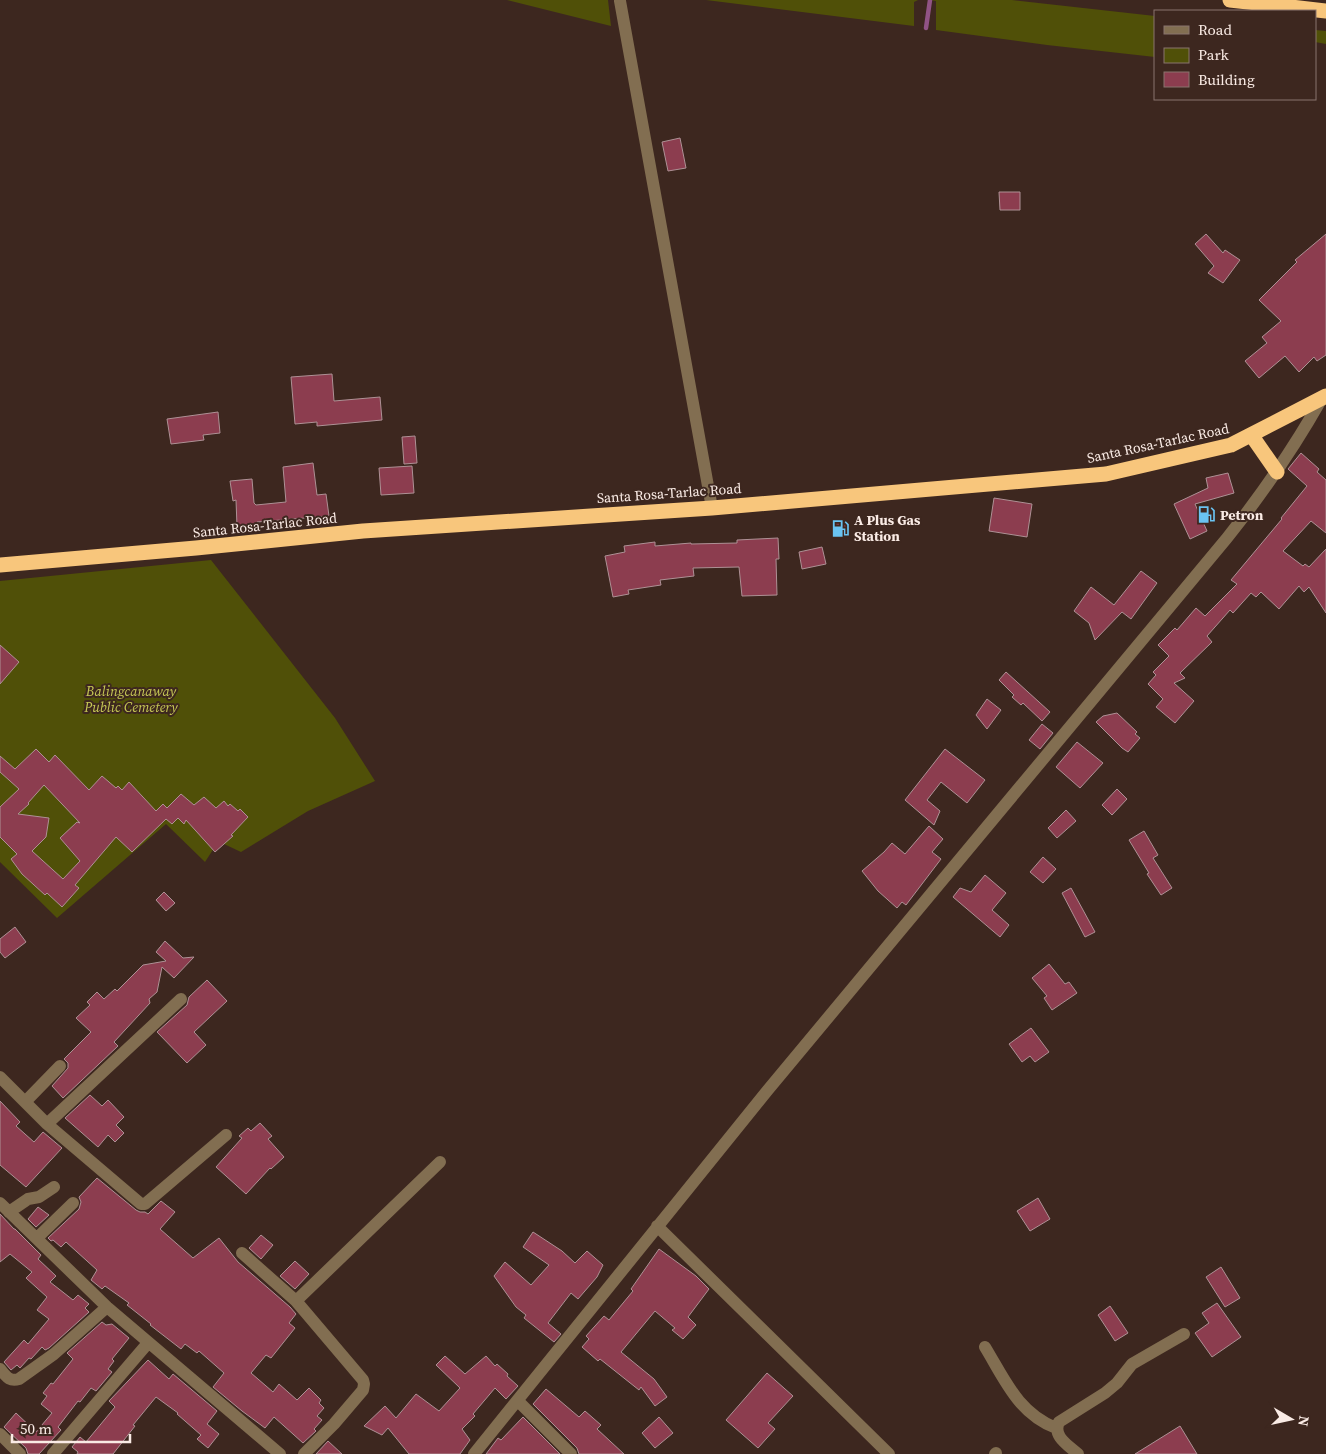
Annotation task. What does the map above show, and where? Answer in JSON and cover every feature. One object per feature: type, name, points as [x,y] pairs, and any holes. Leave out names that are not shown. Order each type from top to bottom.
[{"type":"highway","points":[[1230,0],[1326,11]]},
{"type":"highway","name":"Santa Rosa-Tarlac Road","points":[[0,565],[363,531],[712,508],[1106,474],[1231,445],[1252,436],[1324,397]]},
{"type":"highway","points":[[1252,436],[1277,472]]},
{"type":"street","points":[[620,1],[712,508]]},
{"type":"street","points":[[474,1454],[518,1402],[767,1091],[1219,548],[1277,472],[1324,397]]},
{"type":"street","points":[[47,1124],[181,999]]},
{"type":"street","points":[[25,1102],[60,1066]]},
{"type":"street","points":[[0,1077],[47,1124],[142,1204],[145,1204],[226,1135]]},
{"type":"street","points":[[296,1301],[440,1162]]},
{"type":"street","points":[[2,1205],[39,1197],[54,1187]]},
{"type":"street","points":[[37,1238],[73,1203]]},
{"type":"street","points":[[2,1205],[107,1307],[280,1454]]},
{"type":"street","points":[[657,1226],[889,1454]]},
{"type":"street","points":[[242,1253],[296,1301],[363,1380],[363,1390],[334,1424],[304,1454]]},
{"type":"street","points":[[0,1370],[9,1379],[14,1381],[19,1379],[54,1354],[107,1307]]},
{"type":"street","points":[[1078,1454],[1057,1434],[1056,1428],[1059,1422],[1105,1393],[1132,1364],[1184,1334]]},
{"type":"street","points":[[53,1454],[148,1343]]},
{"type":"street","points":[[985,1348],[1014,1396],[1029,1412],[1042,1422],[1056,1428]]},
{"type":"street","points":[[518,1402],[570,1454]]},
{"type":"street","points":[[0,1434],[20,1454]]},
{"type":"green space","points":[[507,0],[608,0],[611,26]]},
{"type":"green space","points":[[706,0],[918,0],[914,2],[914,26]]},
{"type":"green space","points":[[930,0],[1012,0],[1154,16],[1154,57],[936,30],[936,1]]},
{"type":"green space","points":[[1316,30],[1326,31],[1326,44],[1316,42]]},
{"type":"green space","name":"Balingcanaway Public Cemetery","points":[[211,560],[335,718],[375,781],[308,811],[241,852],[224,844],[214,848],[205,862],[166,824],[57,918],[0,862],[0,581]]},
{"type":"building","points":[[680,138],[686,168],[668,171],[662,142]]},
{"type":"building","points":[[999,192],[1020,192],[1020,210],[1000,210]]},
{"type":"building","points":[[1206,234],[1223,253],[1225,250],[1240,260],[1223,283],[1208,273],[1214,266],[1195,244]]},
{"type":"building","points":[[1326,234],[1326,355],[1317,361],[1314,357],[1299,372],[1285,356],[1259,378],[1245,361],[1267,343],[1262,337],[1281,321],[1259,300],[1297,262],[1295,260]]},
{"type":"building","points":[[332,374],[334,401],[380,397],[382,420],[317,426],[317,422],[295,424],[291,377]]},
{"type":"building","points":[[218,412],[220,433],[203,435],[204,440],[171,444],[167,419]]},
{"type":"building","points":[[415,436],[417,463],[404,464],[402,437]]},
{"type":"building","points":[[1301,453],[1319,469],[1317,472],[1326,480],[1326,533],[1311,521],[1283,551],[1303,566],[1305,564],[1309,567],[1326,549],[1326,613],[1309,587],[1304,592],[1299,586],[1279,609],[1261,592],[1256,597],[1251,593],[1233,613],[1230,610],[1207,636],[1212,642],[1180,673],[1185,678],[1174,683],[1194,701],[1175,723],[1156,707],[1163,699],[1148,684],[1156,675],[1153,672],[1169,656],[1158,645],[1175,628],[1177,630],[1196,608],[1205,616],[1237,584],[1231,580],[1307,486],[1288,469]]},
{"type":"building","points":[[313,463],[317,495],[326,494],[329,516],[257,522],[257,525],[237,526],[236,500],[233,501],[230,481],[252,479],[254,503],[256,505],[286,502],[283,467]]},
{"type":"building","points":[[412,466],[414,493],[381,495],[379,468]]},
{"type":"building","points":[[1228,473],[1234,493],[1195,504],[1207,531],[1190,539],[1174,504],[1208,488],[1206,478]]},
{"type":"building","points":[[994,498],[1032,504],[1027,537],[989,531]]},
{"type":"building","name":"A Plus Gas Station","points":[[846,521],[848,534],[835,535],[833,522]]},
{"type":"building","points":[[778,538],[779,559],[776,559],[777,595],[742,596],[739,567],[693,568],[694,576],[660,580],[661,585],[628,590],[629,594],[613,597],[605,556],[625,552],[624,546],[655,542],[655,546],[691,543],[737,543],[737,540]]},
{"type":"building","points":[[822,547],[826,564],[802,569],[799,552]]},
{"type":"building","points":[[1141,571],[1157,583],[1131,619],[1122,612],[1095,640],[1089,623],[1074,611],[1091,587],[1114,605]]},
{"type":"building","points":[[0,645],[19,662],[0,684]]},
{"type":"building","points":[[1006,672],[1050,712],[1042,721],[1023,703],[1021,705],[1012,697],[1014,695],[999,680]]},
{"type":"building","points":[[987,699],[1001,710],[987,729],[976,715]]},
{"type":"building","points":[[1117,713],[1137,732],[1135,734],[1140,738],[1128,752],[1096,722],[1103,716]]},
{"type":"building","points":[[1042,724],[1053,733],[1040,749],[1029,740]]},
{"type":"building","points":[[1077,742],[1103,763],[1080,788],[1056,767]]},
{"type":"building","points":[[36,749],[49,762],[55,755],[89,790],[102,776],[116,788],[118,786],[122,790],[129,782],[156,811],[163,804],[167,808],[181,794],[194,805],[204,797],[216,808],[224,801],[228,806],[230,804],[238,811],[240,809],[248,817],[231,835],[233,836],[215,852],[186,820],[184,824],[178,818],[172,824],[166,819],[132,852],[116,837],[75,885],[79,888],[62,907],[47,893],[45,895],[22,874],[11,859],[17,854],[0,837],[0,807],[19,789],[0,772],[0,756],[15,769]],"holes":[[[44,785],[80,823],[77,822],[60,838],[80,861],[63,879],[32,851],[46,837],[49,818],[18,814],[29,804]]]},
{"type":"building","points":[[945,749],[985,780],[967,803],[941,782],[927,800],[940,811],[934,825],[905,800]]},
{"type":"building","points":[[1117,789],[1127,799],[1112,815],[1102,805]]},
{"type":"building","points":[[1066,810],[1076,821],[1057,838],[1048,828]]},
{"type":"building","points":[[929,826],[943,839],[932,852],[941,859],[906,905],[902,902],[897,908],[878,891],[862,871],[892,843],[905,854]]},
{"type":"building","points":[[1144,831],[1158,855],[1153,858],[1172,888],[1161,895],[1147,874],[1149,873],[1129,840]]},
{"type":"building","points":[[1043,857],[1056,869],[1043,883],[1030,872]]},
{"type":"building","points":[[985,875],[1006,893],[992,910],[1009,925],[1000,937],[953,897],[960,888],[971,892]]},
{"type":"building","points":[[1071,888],[1095,932],[1085,937],[1062,893]]},
{"type":"building","points":[[164,892],[175,903],[166,911],[156,900]]},
{"type":"building","points":[[15,927],[26,942],[5,958],[0,952],[0,939]]},
{"type":"building","points":[[165,941],[183,958],[194,957],[174,978],[162,967],[157,992],[149,999],[150,1003],[114,1042],[118,1046],[63,1098],[52,1086],[68,1068],[68,1063],[64,1059],[91,1032],[76,1018],[90,1005],[87,1002],[97,992],[104,999],[115,989],[117,991],[143,965],[166,961],[156,952]]},
{"type":"building","points":[[1049,964],[1065,984],[1069,982],[1077,993],[1052,1010],[1044,998],[1047,996],[1032,978]]},
{"type":"building","points":[[207,980],[227,1001],[194,1032],[206,1045],[187,1063],[157,1032],[187,1005],[189,997]]},
{"type":"building","points":[[1031,1028],[1049,1052],[1035,1062],[1030,1056],[1022,1062],[1009,1044]]},
{"type":"building","points":[[90,1095],[102,1106],[108,1100],[124,1117],[116,1125],[124,1133],[115,1142],[108,1135],[98,1147],[65,1118]]},
{"type":"building","points":[[0,1101],[20,1122],[16,1126],[34,1142],[43,1132],[62,1148],[26,1187],[0,1165]]},
{"type":"building","points":[[260,1123],[272,1136],[268,1139],[284,1157],[270,1168],[246,1194],[216,1167],[242,1138],[239,1136],[248,1128],[251,1131]]},
{"type":"building","points":[[97,1178],[140,1212],[148,1214],[161,1201],[175,1212],[160,1229],[193,1258],[219,1238],[238,1262],[296,1314],[289,1323],[295,1328],[271,1358],[266,1355],[251,1373],[273,1392],[279,1384],[297,1400],[309,1388],[321,1400],[319,1403],[324,1408],[317,1416],[322,1420],[314,1429],[316,1431],[303,1443],[274,1417],[265,1428],[242,1411],[213,1387],[224,1373],[199,1351],[197,1353],[185,1344],[181,1349],[127,1305],[129,1303],[105,1286],[102,1289],[91,1280],[97,1270],[66,1242],[61,1247],[48,1238],[79,1209],[81,1202],[79,1197]]},
{"type":"building","points":[[1038,1198],[1050,1219],[1030,1231],[1017,1211]]},
{"type":"building","points":[[38,1207],[49,1215],[36,1227],[28,1219]]},
{"type":"building","points":[[0,1214],[41,1255],[38,1259],[56,1276],[50,1282],[73,1300],[78,1295],[89,1304],[85,1308],[89,1312],[49,1348],[45,1350],[42,1347],[20,1368],[17,1365],[11,1370],[4,1362],[24,1340],[28,1344],[49,1319],[37,1310],[47,1297],[26,1278],[32,1272],[10,1254],[0,1262]]},
{"type":"building","points":[[533,1232],[562,1251],[575,1263],[587,1251],[603,1265],[597,1277],[578,1299],[571,1293],[548,1323],[561,1334],[554,1342],[524,1318],[526,1315],[516,1307],[494,1276],[505,1262],[531,1285],[549,1265],[523,1247]]},
{"type":"building","points":[[261,1235],[273,1245],[261,1259],[249,1248]]},
{"type":"building","points":[[659,1249],[696,1276],[709,1289],[688,1317],[696,1325],[683,1339],[672,1330],[675,1328],[655,1311],[621,1352],[654,1379],[667,1397],[655,1406],[641,1387],[639,1390],[600,1359],[598,1361],[582,1347],[589,1339],[586,1336],[604,1316],[609,1320],[633,1291],[631,1289]]},
{"type":"building","points":[[295,1261],[309,1274],[295,1289],[280,1276]]},
{"type":"building","points":[[1221,1267],[1240,1298],[1225,1307],[1206,1277]]},
{"type":"building","points":[[1217,1303],[1241,1337],[1212,1357],[1195,1333],[1209,1323],[1202,1313]]},
{"type":"building","points":[[1110,1306],[1128,1333],[1115,1341],[1098,1315]]},
{"type":"building","points":[[102,1322],[106,1325],[112,1324],[129,1338],[112,1359],[114,1361],[108,1369],[112,1372],[96,1391],[91,1388],[80,1402],[78,1401],[58,1427],[61,1430],[39,1454],[28,1454],[26,1448],[4,1427],[16,1413],[36,1432],[52,1413],[41,1404],[47,1396],[43,1393],[51,1383],[53,1384],[73,1359],[67,1353]]},
{"type":"building","points":[[445,1356],[465,1374],[486,1356],[495,1366],[497,1364],[508,1374],[507,1376],[518,1386],[506,1399],[495,1388],[473,1414],[475,1416],[462,1429],[470,1440],[460,1454],[409,1454],[388,1428],[382,1435],[364,1426],[385,1406],[396,1418],[416,1394],[439,1411],[460,1388],[436,1365]]},
{"type":"building","points":[[148,1360],[169,1379],[173,1374],[217,1411],[207,1424],[219,1434],[208,1448],[197,1439],[201,1435],[178,1413],[156,1397],[113,1454],[77,1454],[78,1452],[72,1447],[80,1437],[86,1442],[115,1407],[109,1401]]},
{"type":"building","points":[[767,1373],[793,1396],[768,1423],[775,1429],[758,1448],[726,1420]]},
{"type":"building","points":[[546,1389],[579,1417],[585,1411],[601,1425],[597,1429],[624,1454],[579,1454],[577,1448],[533,1404]]},
{"type":"building","points":[[523,1417],[560,1454],[486,1454],[498,1438],[501,1440]]},
{"type":"building","points":[[659,1417],[673,1433],[655,1448],[642,1433]]},
{"type":"building","points":[[1180,1426],[1197,1454],[1135,1454]]},
{"type":"building","points":[[328,1441],[342,1454],[316,1454]]},
{"type":"waterway","points":[[926,28],[930,0]]},
{"type":"place","name":"Petron","points":[[1206,515]]},
{"type":"place","name":"A Plus Gas Station","points":[[840,528]]}]
